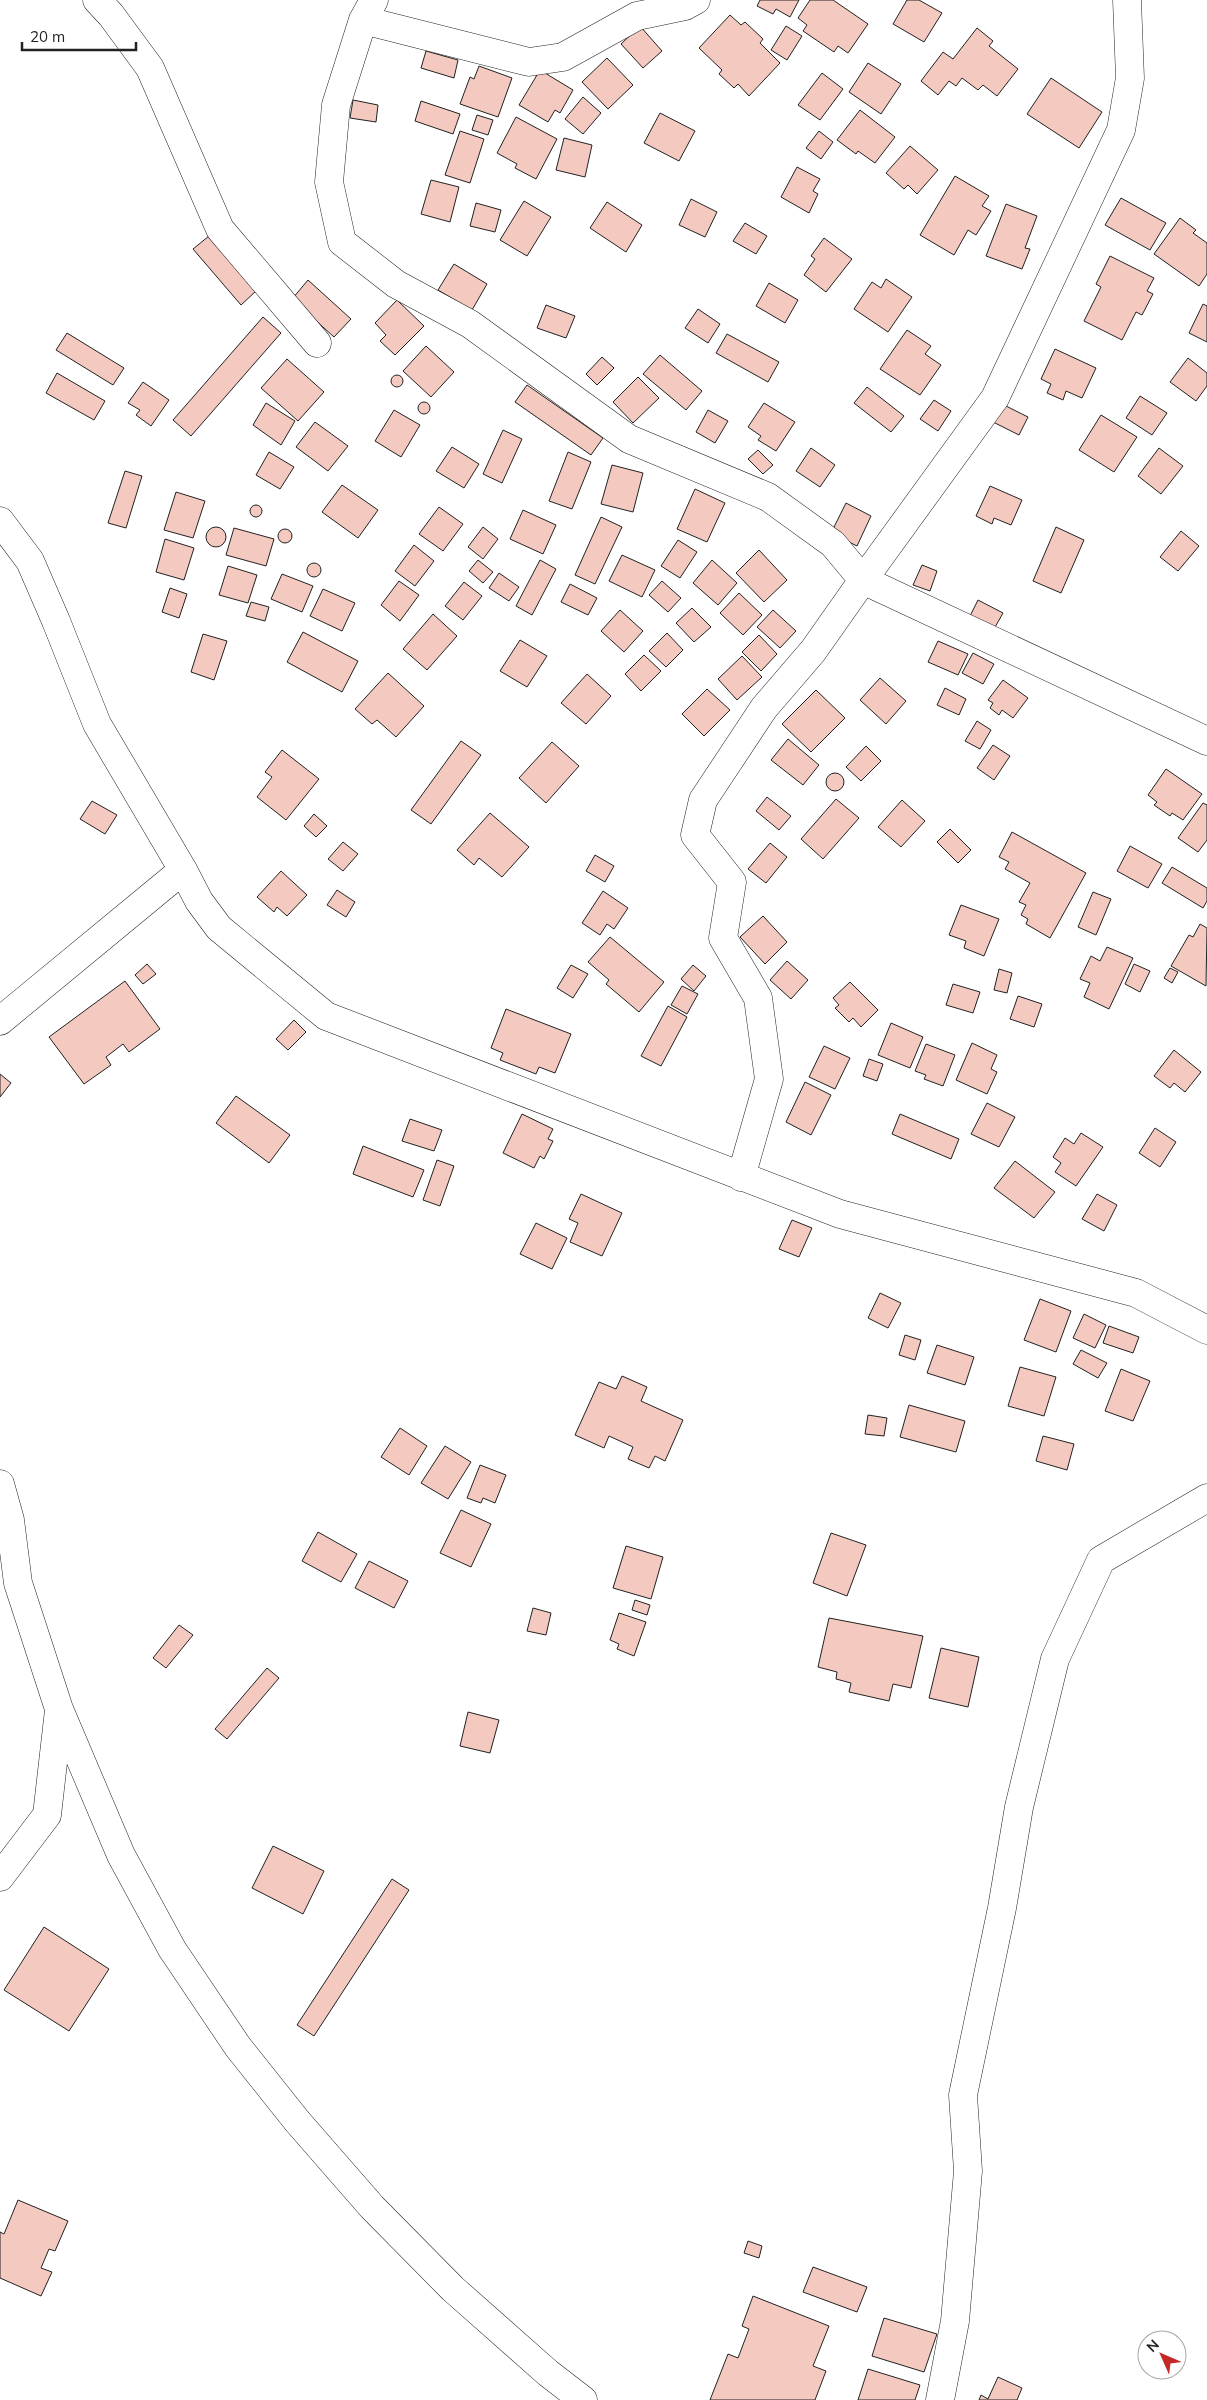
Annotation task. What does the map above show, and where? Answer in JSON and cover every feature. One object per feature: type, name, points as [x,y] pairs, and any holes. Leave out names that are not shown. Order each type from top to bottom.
[{"type":"street","points":[[97,0],[112,15],[150,68],[220,229],[317,343]]},
{"type":"street","points":[[696,0],[685,6],[637,16],[563,57],[529,62],[368,10],[336,105],[329,182],[342,242],[396,284],[470,324],[629,439],[768,497],[833,544],[863,580],[1207,741]]},
{"type":"street","points":[[741,1177],[769,1079],[758,998],[723,938],[732,882],[695,835],[703,800],[764,708],[813,651],[995,398],[1121,130],[1130,78],[1127,0]]},
{"type":"street","points":[[0,521],[30,561],[97,724],[199,901],[219,928],[326,1016],[840,1214],[1136,1293],[1207,1330]]},
{"type":"street","points":[[0,1021],[182,870]]},
{"type":"street","points":[[0,1484],[10,1520],[18,1582],[59,1709],[121,1855],[172,1949],[238,2047],[297,2121],[372,2207],[453,2289],[548,2373],[582,2400]]},
{"type":"street","points":[[940,2400],[955,2321],[968,2171],[963,2095],[1002,1908],[1019,1807],[1055,1659],[1100,1560],[1207,1498]]},
{"type":"street","points":[[0,1877],[47,1815],[59,1709]]},
{"type":"building","points":[[760,0],[799,0],[790,17],[776,9],[773,14],[757,6]]},
{"type":"building","points":[[810,0],[833,0],[868,24],[848,53],[838,46],[834,52],[803,31],[807,25],[798,18]]},
{"type":"building","points":[[907,0],[919,0],[942,13],[924,42],[893,24]]},
{"type":"building","points":[[730,15],[741,25],[745,22],[763,39],[760,43],[780,63],[749,96],[738,84],[734,88],[719,74],[722,70],[699,48]]},
{"type":"building","points":[[640,26],[662,51],[643,68],[621,44]]},
{"type":"building","points":[[786,26],[802,36],[787,60],[771,50]]},
{"type":"building","points":[[977,28],[993,41],[989,46],[1018,69],[997,96],[983,85],[978,90],[962,78],[956,86],[949,81],[938,95],[921,81],[943,52],[953,59]]},
{"type":"building","points":[[426,51],[458,60],[454,78],[421,68]]},
{"type":"building","points":[[607,58],[633,85],[608,109],[582,82]]},
{"type":"building","points":[[868,63],[901,84],[881,114],[849,92]]},
{"type":"building","points":[[479,66],[512,78],[498,117],[460,104],[470,77],[474,79]]},
{"type":"building","points":[[540,70],[573,90],[560,113],[555,110],[548,122],[519,105]]},
{"type":"building","points":[[822,73],[843,89],[820,120],[798,105]]},
{"type":"building","points":[[1051,78],[1102,112],[1079,148],[1027,114]]},
{"type":"building","points":[[583,97],[601,113],[583,134],[565,119]]},
{"type":"building","points":[[353,100],[378,105],[376,122],[350,118]]},
{"type":"building","points":[[421,101],[460,114],[453,134],[415,121]]},
{"type":"building","points":[[860,110],[895,137],[875,163],[858,151],[856,154],[837,140]]},
{"type":"building","points":[[660,113],[695,131],[679,161],[644,143]]},
{"type":"building","points":[[477,115],[493,120],[488,135],[472,130]]},
{"type":"building","points":[[516,117],[557,139],[536,179],[515,168],[517,164],[497,153]]},
{"type":"building","points":[[460,131],[484,139],[470,183],[445,175]]},
{"type":"building","points":[[819,131],[833,142],[821,159],[806,148]]},
{"type":"building","points":[[564,138],[592,145],[585,177],[556,170]]},
{"type":"building","points":[[910,146],[938,170],[917,194],[908,185],[904,189],[886,173]]},
{"type":"building","points":[[797,167],[820,179],[813,191],[818,194],[809,213],[781,197]]},
{"type":"building","points":[[955,176],[989,196],[982,206],[991,211],[976,235],[968,230],[954,255],[920,235]]},
{"type":"building","points":[[431,180],[459,187],[450,222],[421,214]]},
{"type":"building","points":[[1121,198],[1166,223],[1150,250],[1105,225]]},
{"type":"building","points":[[691,199],[717,212],[705,237],[679,225]]},
{"type":"building","points":[[524,201],[551,217],[527,256],[500,240]]},
{"type":"building","points":[[607,202],[642,225],[626,252],[590,228]]},
{"type":"building","points":[[476,203],[501,210],[495,232],[470,226]]},
{"type":"building","points":[[1006,204],[1037,216],[1025,248],[1030,249],[1022,269],[986,256]]},
{"type":"building","points":[[1180,218],[1196,230],[1193,233],[1207,243],[1207,274],[1199,286],[1154,254]]},
{"type":"building","points":[[745,223],[767,236],[756,254],[733,241]]},
{"type":"building","points":[[209,236],[256,291],[241,305],[193,249]]},
{"type":"building","points":[[824,238],[852,259],[826,292],[804,275],[815,259],[811,256]]},
{"type":"building","points":[[1110,256],[1154,278],[1147,291],[1153,294],[1142,315],[1136,312],[1122,340],[1084,321],[1101,287],[1096,284]]},
{"type":"building","points":[[454,264],[487,284],[472,310],[438,290]]},
{"type":"building","points":[[886,279],[912,297],[888,332],[854,309],[872,282],[881,288]]},
{"type":"building","points":[[308,280],[351,319],[334,337],[292,299]]},
{"type":"building","points":[[769,283],[798,300],[785,323],[756,306]]},
{"type":"building","points":[[397,300],[424,326],[395,355],[380,341],[386,335],[375,323]]},
{"type":"building","points":[[1203,304],[1207,306],[1207,342],[1189,333]]},
{"type":"building","points":[[546,305],[575,316],[566,338],[537,328]]},
{"type":"building","points":[[698,309],[720,324],[708,343],[685,328]]},
{"type":"building","points":[[263,317],[281,333],[191,436],[173,420]]},
{"type":"building","points":[[907,330],[931,346],[925,354],[941,365],[920,395],[880,369]]},
{"type":"building","points":[[67,333],[124,368],[113,385],[56,350]]},
{"type":"building","points":[[727,334],[779,362],[768,382],[716,353]]},
{"type":"building","points":[[426,346],[454,372],[431,397],[403,371]]},
{"type":"building","points":[[1055,349],[1096,368],[1082,398],[1066,391],[1063,400],[1047,393],[1051,384],[1041,379]]},
{"type":"building","points":[[660,355],[702,391],[686,410],[643,374]]},
{"type":"building","points":[[602,357],[614,368],[597,385],[586,374]]},
{"type":"building","points":[[1188,358],[1207,373],[1207,386],[1196,401],[1170,382]]},
{"type":"building","points":[[287,359],[324,392],[298,421],[261,388]]},
{"type":"building","points":[[57,373],[105,401],[94,420],[46,393]]},
{"type":"building","points":[[395,375],[399,375],[403,381],[399,387],[395,387],[391,383],[391,379]]},
{"type":"building","points":[[638,377],[659,398],[633,423],[613,402]]},
{"type":"building","points":[[143,382],[169,400],[151,426],[136,415],[140,410],[128,403]]},
{"type":"building","points":[[527,385],[603,438],[591,455],[515,402]]},
{"type":"building","points":[[867,387],[904,416],[891,432],[854,403]]},
{"type":"building","points":[[1140,396],[1167,413],[1152,435],[1126,418]]},
{"type":"building","points":[[934,400],[951,411],[938,431],[920,419]]},
{"type":"building","points":[[424,402],[430,408],[424,414],[418,408]]},
{"type":"building","points":[[266,403],[295,421],[281,445],[253,425]]},
{"type":"building","points":[[764,403],[795,422],[776,451],[758,440],[761,436],[748,427]]},
{"type":"building","points":[[1002,404],[1028,417],[1019,435],[993,422]]},
{"type":"building","points":[[394,410],[420,425],[401,457],[375,441]]},
{"type":"building","points":[[708,410],[728,421],[715,443],[696,432]]},
{"type":"building","points":[[1101,415],[1137,437],[1114,472],[1079,450]]},
{"type":"building","points":[[315,422],[348,446],[328,471],[296,447]]},
{"type":"building","points":[[503,430],[522,439],[502,483],[483,474]]},
{"type":"building","points":[[452,447],[479,464],[464,488],[436,471]]},
{"type":"building","points":[[811,448],[835,465],[820,487],[796,471]]},
{"type":"building","points":[[1159,448],[1183,466],[1161,494],[1138,476]]},
{"type":"building","points":[[758,450],[773,465],[763,474],[748,459]]},
{"type":"building","points":[[269,452],[294,467],[280,489],[256,475]]},
{"type":"building","points":[[568,452],[591,462],[572,509],[549,501]]},
{"type":"building","points":[[612,465],[643,473],[633,512],[601,504]]},
{"type":"building","points":[[125,471],[142,476],[126,528],[108,523]]},
{"type":"building","points":[[342,485],[378,510],[358,538],[322,512]]},
{"type":"building","points":[[990,486],[1022,500],[1011,525],[994,518],[992,524],[976,516]]},
{"type":"building","points":[[695,489],[725,503],[707,542],[677,529]]},
{"type":"building","points":[[176,492],[205,501],[193,538],[164,530]]},
{"type":"building","points":[[846,503],[871,516],[857,546],[831,533]]},
{"type":"building","points":[[254,505],[258,505],[262,511],[258,517],[254,517],[250,513],[250,509]]},
{"type":"building","points":[[439,507],[463,524],[443,551],[419,534]]},
{"type":"building","points":[[523,510],[556,525],[543,554],[510,539]]},
{"type":"building","points":[[601,517],[622,527],[595,584],[575,575]]},
{"type":"building","points":[[216,527],[223,530],[226,537],[223,544],[216,547],[209,544],[206,537],[209,530]]},
{"type":"building","points":[[483,527],[498,539],[483,559],[468,547]]},
{"type":"building","points":[[1056,527],[1084,540],[1061,593],[1033,581]]},
{"type":"building","points":[[234,528],[274,539],[266,566],[226,555]]},
{"type":"building","points":[[285,529],[290,531],[292,536],[290,541],[285,543],[280,541],[278,536],[280,531]]},
{"type":"building","points":[[1181,531],[1199,546],[1178,571],[1160,557]]},
{"type":"building","points":[[165,539],[194,548],[184,580],[156,572]]},
{"type":"building","points":[[678,540],[697,552],[680,578],[661,566]]},
{"type":"building","points":[[414,545],[434,561],[415,586],[395,571]]},
{"type":"building","points":[[759,550],[787,580],[764,602],[736,573]]},
{"type":"building","points":[[622,555],[655,570],[642,597],[609,581]]},
{"type":"building","points":[[478,560],[493,572],[483,583],[469,571]]},
{"type":"building","points":[[540,560],[556,569],[532,615],[516,606]]},
{"type":"building","points":[[712,560],[737,583],[718,605],[693,583]]},
{"type":"building","points":[[311,563],[317,563],[321,570],[317,577],[311,577],[307,573],[307,567]]},
{"type":"building","points":[[922,565],[937,571],[930,591],[913,585]]},
{"type":"building","points":[[228,566],[257,575],[248,603],[219,595]]},
{"type":"building","points":[[499,573],[519,587],[509,601],[489,588]]},
{"type":"building","points":[[282,574],[313,586],[302,612],[271,599]]},
{"type":"building","points":[[399,581],[419,595],[400,621],[381,605]]},
{"type":"building","points":[[662,581],[681,598],[668,612],[649,595]]},
{"type":"building","points":[[464,582],[482,596],[463,620],[445,606]]},
{"type":"building","points":[[570,584],[597,598],[588,615],[561,602]]},
{"type":"building","points":[[170,588],[187,594],[179,618],[162,612]]},
{"type":"building","points":[[323,589],[355,603],[342,631],[310,616]]},
{"type":"building","points":[[739,593],[762,615],[743,635],[720,613]]},
{"type":"building","points":[[978,600],[1003,613],[994,629],[970,616]]},
{"type":"building","points":[[251,602],[269,607],[265,621],[246,616]]},
{"type":"building","points":[[692,608],[711,627],[694,642],[676,623]]},
{"type":"building","points":[[620,610],[643,631],[624,652],[601,631]]},
{"type":"building","points":[[773,610],[796,631],[780,648],[757,627]]},
{"type":"building","points":[[433,614],[457,636],[427,670],[403,649]]},
{"type":"building","points":[[303,632],[358,661],[342,692],[287,662]]},
{"type":"building","points":[[667,633],[683,650],[666,667],[649,651]]},
{"type":"building","points":[[203,634],[227,641],[214,680],[191,672]]},
{"type":"building","points":[[759,635],[777,654],[761,671],[742,652]]},
{"type":"building","points":[[520,640],[547,656],[527,687],[500,671]]},
{"type":"building","points":[[938,641],[968,654],[958,675],[928,662]]},
{"type":"building","points":[[973,653],[994,664],[983,684],[962,673]]},
{"type":"building","points":[[644,655],[661,671],[641,691],[625,674]]},
{"type":"building","points":[[742,656],[762,677],[737,700],[718,679]]},
{"type":"building","points":[[388,673],[424,706],[396,737],[377,720],[372,724],[355,709]]},
{"type":"building","points":[[587,674],[611,696],[586,724],[561,703]]},
{"type":"building","points":[[880,678],[906,701],[886,724],[860,700]]},
{"type":"building","points":[[1003,680],[1028,698],[1013,718],[1002,710],[999,715],[990,708],[993,703],[988,700]]},
{"type":"building","points":[[945,688],[966,699],[959,715],[937,705]]},
{"type":"building","points":[[707,689],[730,710],[704,736],[682,714]]},
{"type":"building","points":[[816,690],[845,718],[811,752],[782,724]]},
{"type":"building","points":[[977,721],[991,730],[980,749],[965,741]]},
{"type":"building","points":[[788,739],[819,765],[803,785],[771,760]]},
{"type":"building","points":[[461,741],[481,755],[431,824],[411,810]]},
{"type":"building","points":[[552,742],[579,766],[546,803],[519,778]]},
{"type":"building","points":[[993,745],[1010,756],[994,780],[977,768]]},
{"type":"building","points":[[866,746],[881,761],[861,781],[846,767]]},
{"type":"building","points":[[282,750],[319,779],[286,820],[257,797],[272,777],[265,772]]},
{"type":"building","points":[[1166,769],[1202,794],[1183,820],[1172,813],[1170,816],[1154,805],[1157,802],[1148,795]]},
{"type":"building","points":[[835,773],[843,778],[844,782],[839,790],[835,791],[827,786],[826,782],[831,774]]},
{"type":"building","points":[[767,797],[791,816],[779,830],[756,811]]},
{"type":"building","points":[[836,799],[859,818],[823,859],[801,839]]},
{"type":"building","points":[[902,800],[925,821],[901,847],[878,827]]},
{"type":"building","points":[[92,801],[117,815],[105,834],[80,819]]},
{"type":"building","points":[[1203,803],[1207,805],[1207,840],[1198,852],[1178,838]]},
{"type":"building","points":[[490,813],[529,847],[502,877],[479,858],[474,865],[457,850]]},
{"type":"building","points":[[314,814],[327,826],[316,837],[304,826]]},
{"type":"building","points":[[950,829],[971,850],[958,863],[937,842]]},
{"type":"building","points":[[1012,832],[1086,873],[1050,938],[1026,924],[1028,919],[1021,915],[1026,905],[1019,902],[1030,883],[1005,869],[1009,862],[999,857]]},
{"type":"building","points":[[343,842],[358,854],[343,871],[328,859]]},
{"type":"building","points":[[770,843],[787,857],[766,883],[748,869]]},
{"type":"building","points":[[1130,846],[1162,864],[1148,888],[1117,871]]},
{"type":"building","points":[[595,855],[614,866],[605,882],[586,871]]},
{"type":"building","points":[[1172,867],[1207,888],[1207,901],[1203,908],[1162,883]]},
{"type":"building","points":[[281,871],[307,895],[287,916],[277,907],[274,912],[257,897]]},
{"type":"building","points":[[337,890],[355,902],[346,917],[327,905]]},
{"type":"building","points":[[603,891],[628,908],[614,929],[607,924],[600,935],[582,923]]},
{"type":"building","points":[[1093,892],[1111,899],[1096,935],[1078,927]]},
{"type":"building","points":[[961,905],[999,919],[984,956],[964,948],[966,941],[949,935]]},
{"type":"building","points":[[763,916],[787,942],[765,964],[740,937]]},
{"type":"building","points":[[1200,924],[1207,928],[1206,986],[1171,966],[1189,935],[1193,937]]},
{"type":"building","points":[[610,937],[664,982],[639,1012],[606,984],[609,980],[588,962]]},
{"type":"building","points":[[1107,947],[1133,958],[1109,1009],[1084,997],[1090,983],[1080,979],[1091,956],[1100,961]]},
{"type":"building","points":[[787,961],[808,980],[791,999],[770,980]]},
{"type":"building","points":[[147,964],[156,974],[143,984],[135,975]]},
{"type":"building","points":[[1134,964],[1150,971],[1140,992],[1125,984]]},
{"type":"building","points":[[571,965],[588,974],[573,998],[557,988]]},
{"type":"building","points":[[693,965],[706,976],[694,991],[681,979]]},
{"type":"building","points":[[1170,968],[1178,972],[1172,983],[1164,978]]},
{"type":"building","points":[[999,969],[1012,973],[1007,993],[994,990]]},
{"type":"building","points":[[125,981],[160,1029],[129,1052],[123,1044],[106,1057],[111,1065],[84,1084],[49,1037]]},
{"type":"building","points":[[850,982],[878,1010],[861,1027],[853,1018],[849,1022],[835,1008],[839,1005],[833,998]]},
{"type":"building","points":[[953,984],[980,992],[973,1013],[946,1005]]},
{"type":"building","points":[[682,986],[698,994],[687,1014],[671,1005]]},
{"type":"building","points":[[1018,996],[1042,1004],[1034,1027],[1010,1019]]},
{"type":"building","points":[[668,1006],[687,1017],[661,1066],[641,1056]]},
{"type":"building","points":[[506,1009],[571,1034],[555,1073],[539,1067],[536,1074],[500,1060],[503,1053],[491,1048]]},
{"type":"building","points":[[294,1020],[306,1032],[288,1050],[276,1039]]},
{"type":"building","points":[[891,1023],[923,1037],[910,1068],[878,1055]]},
{"type":"building","points":[[972,1043],[997,1055],[991,1069],[997,1072],[987,1094],[956,1080]]},
{"type":"building","points":[[926,1044],[955,1055],[943,1086],[924,1079],[926,1075],[915,1071]]},
{"type":"building","points":[[824,1046],[850,1058],[835,1089],[809,1077]]},
{"type":"building","points":[[1174,1050],[1201,1072],[1185,1092],[1174,1083],[1170,1088],[1154,1076]]},
{"type":"building","points":[[869,1059],[883,1064],[877,1081],[863,1076]]},
{"type":"building","points":[[0,1074],[11,1083],[0,1097]]},
{"type":"building","points":[[805,1082],[831,1095],[811,1135],[786,1122]]},
{"type":"building","points":[[236,1096],[290,1135],[269,1163],[216,1123]]},
{"type":"building","points":[[987,1103],[1015,1117],[999,1147],[971,1134]]},
{"type":"building","points":[[522,1114],[553,1129],[548,1139],[553,1141],[544,1159],[540,1156],[534,1168],[503,1153]]},
{"type":"building","points":[[900,1114],[959,1139],[951,1159],[892,1134]]},
{"type":"building","points":[[410,1119],[442,1130],[434,1151],[402,1141]]},
{"type":"building","points":[[1155,1128],[1176,1142],[1160,1167],[1139,1153]]},
{"type":"building","points":[[1081,1133],[1103,1147],[1076,1186],[1055,1172],[1061,1163],[1053,1157],[1065,1138],[1074,1144]]},
{"type":"building","points":[[363,1146],[424,1170],[413,1197],[353,1174]]},
{"type":"building","points":[[437,1160],[454,1166],[440,1206],[423,1200]]},
{"type":"building","points":[[1015,1161],[1055,1192],[1034,1218],[994,1188]]},
{"type":"building","points":[[581,1194],[622,1213],[602,1256],[570,1242],[578,1223],[569,1219]]},
{"type":"building","points":[[1097,1194],[1117,1205],[1104,1231],[1082,1219]]},
{"type":"building","points":[[792,1220],[812,1228],[799,1257],[779,1249]]},
{"type":"building","points":[[536,1223],[567,1238],[552,1269],[520,1254]]},
{"type":"building","points":[[880,1293],[901,1303],[888,1328],[868,1318]]},
{"type":"building","points":[[1040,1299],[1071,1311],[1056,1352],[1024,1340]]},
{"type":"building","points":[[1084,1314],[1106,1325],[1095,1348],[1073,1338]]},
{"type":"building","points":[[1109,1326],[1139,1337],[1133,1353],[1103,1343]]},
{"type":"building","points":[[905,1335],[921,1340],[915,1360],[899,1355]]},
{"type":"building","points":[[937,1345],[974,1357],[965,1385],[927,1373]]},
{"type":"building","points":[[1081,1350],[1107,1363],[1098,1378],[1073,1364]]},
{"type":"building","points":[[1020,1367],[1056,1377],[1044,1416],[1008,1406]]},
{"type":"building","points":[[1121,1369],[1150,1381],[1133,1421],[1105,1411]]},
{"type":"building","points":[[622,1376],[647,1387],[641,1401],[683,1420],[665,1461],[655,1456],[649,1468],[628,1459],[633,1447],[609,1436],[604,1448],[575,1435],[599,1382],[616,1389]]},
{"type":"building","points":[[909,1405],[965,1421],[956,1452],[900,1437]]},
{"type":"building","points":[[868,1415],[887,1418],[884,1436],[865,1434]]},
{"type":"building","points":[[400,1428],[427,1446],[409,1475],[381,1457]]},
{"type":"building","points":[[1043,1436],[1074,1444],[1067,1470],[1036,1461]]},
{"type":"building","points":[[445,1446],[471,1462],[448,1499],[421,1483]]},
{"type":"building","points":[[480,1465],[506,1475],[495,1503],[483,1498],[481,1503],[467,1498]]},
{"type":"building","points":[[461,1510],[491,1524],[471,1567],[440,1553]]},
{"type":"building","points":[[318,1532],[357,1554],[341,1582],[302,1561]]},
{"type":"building","points":[[831,1533],[866,1545],[847,1596],[813,1583]]},
{"type":"building","points":[[626,1546],[663,1557],[651,1599],[613,1588]]},
{"type":"building","points":[[369,1561],[408,1581],[394,1608],[355,1588]]},
{"type":"building","points":[[635,1600],[650,1605],[647,1615],[632,1610]]},
{"type":"building","points":[[533,1608],[551,1613],[546,1635],[527,1631]]},
{"type":"building","points":[[619,1613],[646,1622],[634,1656],[617,1649],[619,1644],[610,1640]]},
{"type":"building","points":[[829,1618],[923,1636],[911,1688],[893,1684],[889,1701],[849,1692],[851,1683],[836,1679],[837,1672],[818,1667]]},
{"type":"building","points":[[179,1625],[193,1635],[166,1668],[153,1658]]},
{"type":"building","points":[[941,1648],[979,1657],[968,1707],[929,1698]]},
{"type":"building","points":[[267,1668],[279,1678],[227,1739],[215,1729]]},
{"type":"building","points":[[468,1712],[499,1720],[490,1753],[460,1746]]},
{"type":"building","points":[[273,1846],[324,1871],[303,1914],[252,1888]]},
{"type":"building","points":[[392,1879],[409,1890],[314,2036],[297,2025]]},
{"type":"building","points":[[44,1927],[109,1969],[69,2031],[4,1990]]},
{"type":"building","points":[[18,2200],[68,2221],[55,2251],[49,2249],[41,2268],[52,2272],[41,2296],[0,2278],[0,2232],[4,2234]]},
{"type":"building","points":[[748,2241],[762,2246],[759,2258],[744,2253]]},
{"type":"building","points":[[813,2267],[867,2287],[857,2312],[803,2292]]},
{"type":"building","points":[[753,2296],[829,2326],[813,2366],[826,2371],[815,2400],[710,2400],[728,2354],[738,2358],[749,2329],[742,2326]]},
{"type":"building","points":[[884,2318],[937,2334],[924,2372],[872,2356]]},
{"type":"building","points":[[868,2369],[920,2385],[915,2400],[858,2400]]},
{"type":"building","points":[[998,2377],[1022,2388],[1017,2400],[979,2400],[981,2395],[988,2399]]}]
